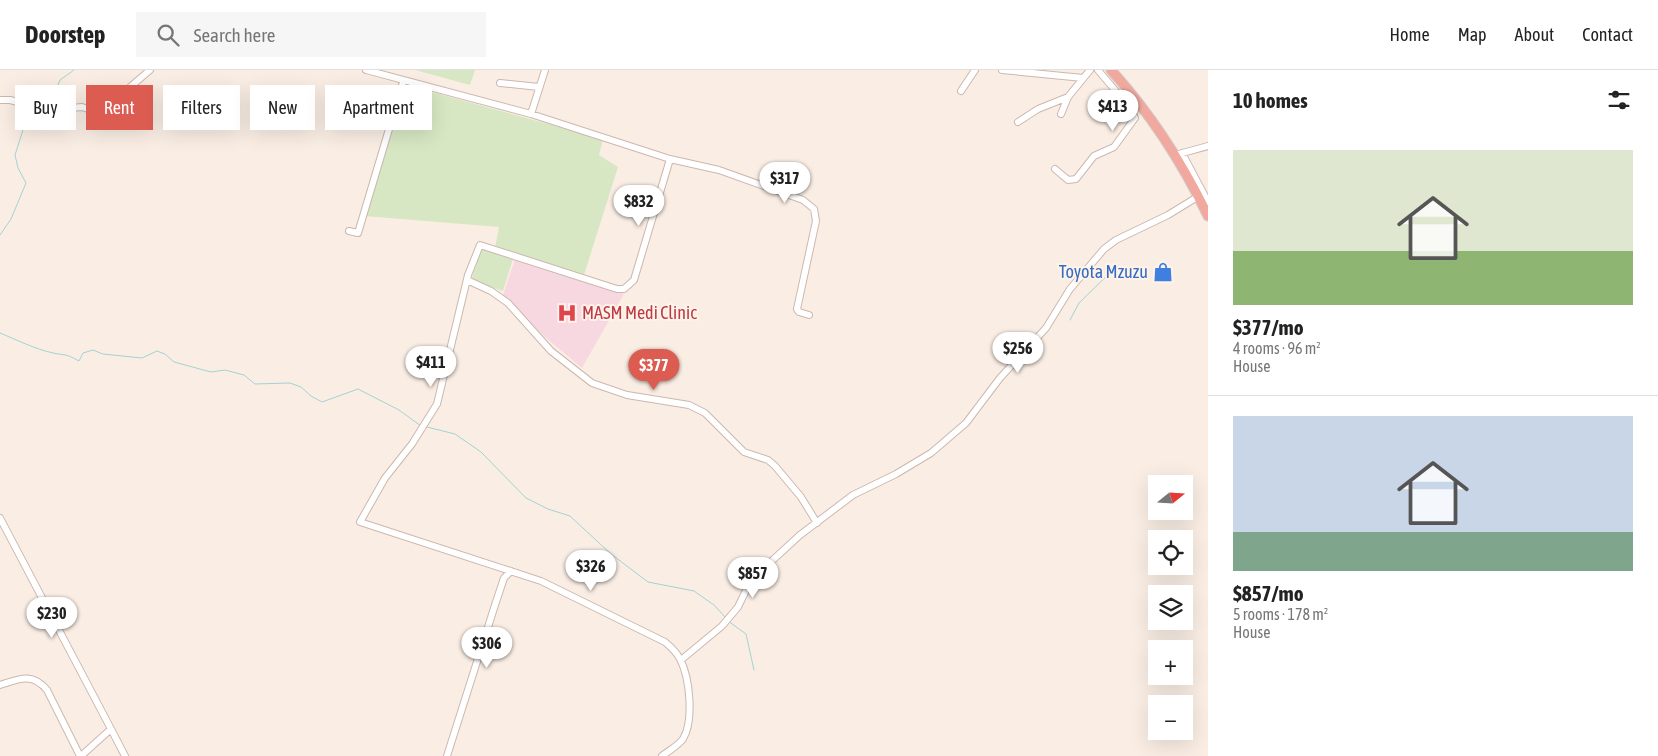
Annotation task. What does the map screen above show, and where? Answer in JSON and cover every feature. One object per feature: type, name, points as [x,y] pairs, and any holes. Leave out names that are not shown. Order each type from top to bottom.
[{"type":"highway","points":[[1111,70],[1179,154],[1208,216]]},
{"type":"street","points":[[0,100],[10,100],[50,110],[78,107],[106,115],[128,89],[150,70]]},
{"type":"street","points":[[366,70],[403,82],[531,114],[670,159],[764,184],[803,200],[811,206],[816,214],[797,308],[799,312],[808,314]]},
{"type":"street","points":[[531,114],[545,70]]},
{"type":"street","points":[[961,91],[975,70]]},
{"type":"street","points":[[1002,70],[1083,78]]},
{"type":"street","points":[[1061,114],[1068,97],[1090,70]]},
{"type":"street","points":[[1055,170],[1068,180],[1076,179],[1094,156],[1114,147],[1133,123],[1134,118],[1130,108],[1098,70]]},
{"type":"street","points":[[349,231],[358,233],[403,82]]},
{"type":"street","points":[[500,83],[539,87]]},
{"type":"street","points":[[1018,122],[1038,109],[1068,97]]},
{"type":"street","points":[[1208,146],[1179,154],[1208,202]]},
{"type":"street","points":[[662,756],[680,742],[686,730],[689,706],[688,688],[681,660],[672,648],[659,637],[560,589],[511,571],[360,522],[385,478],[412,444],[437,404],[467,280],[480,245],[617,289],[627,288],[634,280],[670,159]]},
{"type":"street","points":[[681,660],[715,633],[732,616],[758,572],[800,535],[853,495],[896,474],[932,453],[970,419],[1000,378],[1046,328],[1070,290],[1104,249],[1116,240],[1168,215],[1199,196]]},
{"type":"street","points":[[467,280],[491,291],[508,303],[551,350],[592,383],[627,396],[689,406],[705,413],[744,452],[768,460],[775,466],[801,497],[817,523]]},
{"type":"street","points":[[0,518],[125,756]]},
{"type":"street","points":[[447,756],[504,578],[511,571]]},
{"type":"street","points":[[0,685],[24,677],[41,683],[47,690],[80,756],[111,729]]},
{"type":"shaded area","name":"MASM Medi Clinic","points":[[515,259],[624,294],[582,368],[539,332],[503,295]]},
{"type":"green space","points":[[415,70],[475,70],[470,85]]},
{"type":"green space","points":[[432,92],[603,139],[599,155],[618,167],[584,275],[495,248],[499,227],[364,216],[392,130],[432,130]]},
{"type":"green space","points":[[481,249],[513,259],[503,291],[471,281]]},
{"type":"waterway","points":[[58,85],[60,80],[74,70]]},
{"type":"waterway","points":[[0,235],[11,219],[26,183],[18,168],[15,155],[23,130]]},
{"type":"waterway","points":[[1070,320],[1079,303],[1118,265]]},
{"type":"waterway","points":[[0,333],[40,349],[68,356],[79,361],[83,353],[93,350],[103,354],[142,358],[157,351],[165,354],[174,362],[211,372],[225,370],[244,375],[255,384],[290,383],[301,387],[311,396],[322,402],[358,389],[399,410],[421,426]]},
{"type":"waterway","points":[[427,427],[455,434],[481,452],[526,498],[548,509],[570,516],[611,554],[648,582],[694,591],[714,605],[726,618]]},
{"type":"waterway","points":[[728,621],[746,634],[754,670]]},
{"type":"place","name":"Toyota Mzuzu","points":[[1163,272]]},
{"type":"place","name":"MASM Medi Clinic","points":[[567,313]]}]
